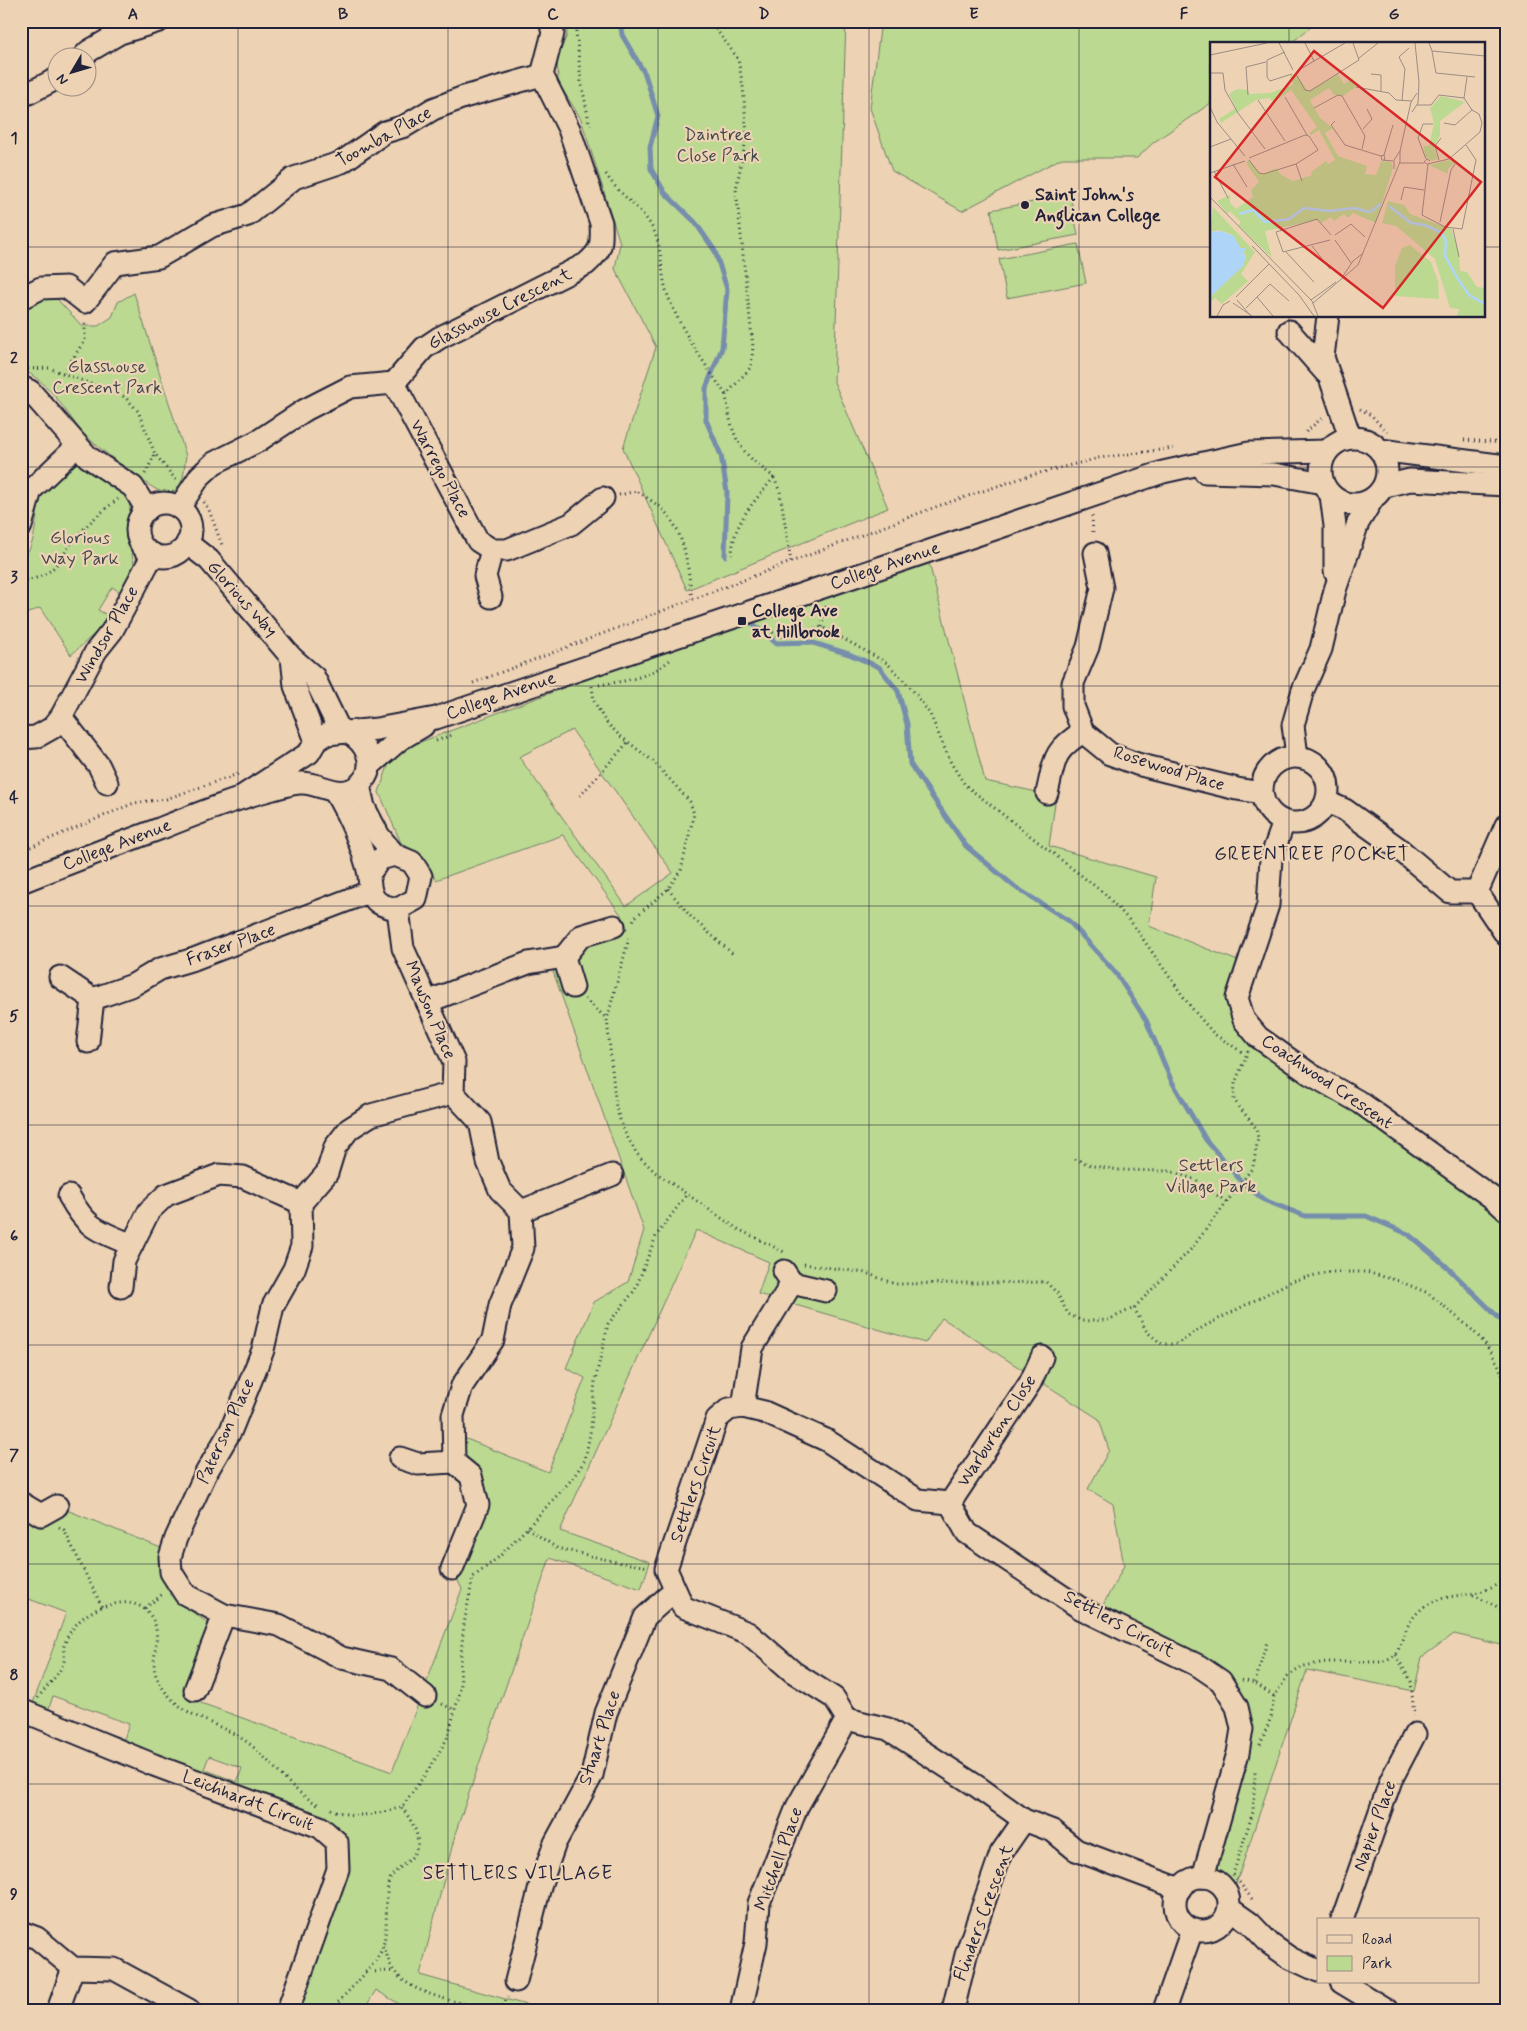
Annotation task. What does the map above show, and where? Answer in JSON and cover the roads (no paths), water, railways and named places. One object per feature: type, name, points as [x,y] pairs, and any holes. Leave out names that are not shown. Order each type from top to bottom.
[{"type":"street","points":[[94,48],[120,34],[159,21]]},
{"type":"street","points":[[542,75],[553,33],[550,21]]},
{"type":"street","name":"Toomba Place","points":[[21,298],[41,288],[66,287],[85,302],[115,263],[159,257],[212,226],[248,215],[294,178],[342,162],[385,132],[404,126],[433,109],[464,97],[542,75]]},
{"type":"street","name":"Glasshouse Crescent","points":[[394,383],[424,348],[439,338],[586,264],[599,253],[602,238],[601,223],[568,129],[542,75]]},
{"type":"street","points":[[21,97],[48,83]]},
{"type":"street","points":[[1332,382],[1289,331],[1327,324],[1323,357],[1332,382],[1350,438],[1362,438],[1380,450],[1506,466]]},
{"type":"street","points":[[179,508],[200,476],[214,463],[258,441],[305,410],[350,388],[394,383]]},
{"type":"street","name":"Warrego Place","points":[[394,383],[478,541],[492,550]]},
{"type":"street","points":[[21,386],[30,391],[77,446],[88,456],[133,487],[147,510]]},
{"type":"street","name":"College Avenue","points":[[241,797],[312,747],[326,734],[436,718],[1163,472],[1250,453],[1327,451],[1335,443],[1350,438]]},
{"type":"street","points":[[21,526],[31,490],[77,446]]},
{"type":"street","points":[[1296,756],[1293,725],[1303,690],[1321,650],[1335,590],[1358,523],[1378,493],[1388,468],[1380,450]]},
{"type":"street","points":[[1327,451],[1321,467],[1335,526],[1335,590]]},
{"type":"street","name":"College Avenue","points":[[1163,472],[1274,474],[1327,489],[1339,501],[1350,505],[1362,504],[1378,493],[1410,480],[1506,485]]},
{"type":"street","points":[[491,597],[485,576],[492,550],[507,550],[571,524],[602,498]]},
{"type":"street","points":[[163,503],[179,508],[187,516],[191,527],[187,544],[172,555],[153,554],[141,542],[138,533],[138,525],[147,510],[163,503]]},
{"type":"street","name":"Glorious Way","points":[[187,544],[209,560],[292,658],[314,677],[343,732]]},
{"type":"street","name":"Rosewood Place","points":[[1095,553],[1102,588],[1088,647],[1073,683],[1073,706],[1083,732],[1110,754],[1137,764],[1237,789],[1261,793]]},
{"type":"street","name":"Windsor Place","points":[[21,738],[36,737],[52,728],[61,717],[96,650],[112,631],[153,554]]},
{"type":"street","points":[[292,658],[295,686],[312,747],[308,767],[313,778],[327,789],[346,812],[364,852],[369,883],[381,906],[398,909],[416,899],[421,876],[412,862],[395,855],[380,836],[364,807],[359,785]]},
{"type":"street","points":[[61,717],[99,766],[107,783]]},
{"type":"street","name":"College Avenue","points":[[21,882],[241,797],[301,783],[346,792],[359,785],[366,776],[369,766],[399,740],[436,718]]},
{"type":"street","points":[[343,732],[357,737],[366,748],[369,766]]},
{"type":"street","points":[[1046,793],[1057,752],[1066,743],[1083,732]]},
{"type":"street","points":[[1296,756],[1306,758],[1316,764],[1325,774],[1328,785],[1326,802],[1315,817],[1305,822],[1284,822],[1274,816],[1267,809],[1261,793],[1262,780],[1268,770],[1281,759],[1296,756]]},
{"type":"street","points":[[1326,802],[1345,810],[1398,848],[1450,892],[1477,892]]},
{"type":"street","name":"Coachwood Crescent","points":[[1284,822],[1271,858],[1268,905],[1237,998],[1244,1020],[1258,1037],[1310,1074],[1361,1103],[1494,1199],[1506,1210]]},
{"type":"street","points":[[1477,892],[1506,825]]},
{"type":"street","points":[[369,883],[380,859],[395,855]]},
{"type":"street","name":"Fraser Place","points":[[93,999],[133,984],[160,969],[194,959],[369,883]]},
{"type":"street","points":[[1477,892],[1506,935]]},
{"type":"street","name":"Mawson Place","points":[[398,909],[403,948],[454,1062],[453,1093]]},
{"type":"street","points":[[428,1002],[528,962],[564,957],[581,936],[626,927]]},
{"type":"street","points":[[564,957],[573,987]]},
{"type":"street","points":[[60,977],[93,999],[88,1042]]},
{"type":"street","points":[[121,1287],[124,1261],[149,1211],[166,1195],[219,1175],[243,1177],[301,1203],[327,1173],[335,1147],[349,1129],[371,1115],[453,1093],[480,1122],[488,1162],[500,1190],[521,1211],[522,1248],[500,1305],[493,1340],[462,1386],[453,1415],[454,1462]]},
{"type":"street","points":[[521,1211],[612,1175]]},
{"type":"street","points":[[68,1196],[81,1218],[95,1229],[132,1245]]},
{"type":"street","name":"Paterson Place","points":[[224,1615],[185,1594],[171,1572],[170,1557],[176,1538],[206,1473],[231,1430],[263,1350],[273,1306],[294,1269],[302,1246],[301,1203]]},
{"type":"street","points":[[826,1291],[791,1267],[752,1348],[743,1407],[764,1412],[826,1440],[918,1500],[950,1503]]},
{"type":"street","name":"Warburton Close","points":[[950,1503],[1030,1383],[1042,1357]]},
{"type":"street","name":"Settlers Circuit","points":[[674,1591],[666,1569],[718,1419],[729,1409],[743,1407]]},
{"type":"street","points":[[400,1458],[418,1464],[454,1462],[471,1476],[478,1505],[452,1569]]},
{"type":"street","points":[[21,1503],[49,1510]]},
{"type":"street","name":"Settlers Circuit","points":[[950,1503],[967,1534],[1080,1608],[1199,1666],[1221,1681],[1237,1707],[1242,1729],[1238,1753],[1203,1877]]},
{"type":"street","points":[[674,1591],[683,1607],[748,1633],[793,1672],[834,1698],[847,1719],[888,1729],[978,1787],[1024,1820],[1053,1831],[1076,1850],[1180,1888]]},
{"type":"street","name":"Stuart Place","points":[[516,1981],[541,1883],[555,1843],[592,1775],[606,1714],[645,1618],[674,1591]]},
{"type":"street","points":[[195,1690],[224,1615],[279,1625],[342,1658],[391,1669],[425,1696]]},
{"type":"street","name":"Leichhardt Circuit","points":[[25,1712],[154,1765],[320,1827],[337,1842],[338,1869],[288,2010]]},
{"type":"street","name":"Mitchell Place","points":[[741,2010],[756,1943],[759,1903],[797,1807],[847,1719]]},
{"type":"street","name":"Napier Place","points":[[1343,1918],[1391,1780],[1415,1734]]},
{"type":"street","name":"Flinders Crescent","points":[[953,2010],[966,1955],[1001,1853],[1024,1820]]},
{"type":"street","points":[[1203,1877],[1217,1881],[1224,1887],[1230,1902],[1230,1909],[1226,1918],[1213,1930],[1192,1930],[1184,1925],[1176,1911],[1176,1895],[1180,1888],[1191,1879],[1203,1877]]},
{"type":"street","points":[[1230,1909],[1250,1923],[1270,1944],[1290,1958],[1317,1972]]},
{"type":"street","points":[[1164,2010],[1192,1930]]},
{"type":"street","points":[[21,1932],[37,1938],[73,1968],[114,1969],[189,2010]]},
{"type":"street","points":[[58,2010],[73,1968]]},
{"type":"street","points":[[1344,1984],[1387,2010]]},
{"type":"waterway","points":[[620,21],[622,35],[645,74],[658,116],[650,147],[651,169],[665,193],[695,222],[715,251],[727,289],[722,348],[706,388],[706,420],[721,455],[727,492],[725,556]]},
{"type":"waterway","points":[[753,624],[776,643],[810,642],[849,654],[879,667],[898,691],[907,724],[910,764],[966,846],[1015,887],[1069,921],[1115,972],[1146,1020],[1171,1080],[1206,1140],[1241,1181],[1264,1200],[1305,1216],[1366,1216],[1408,1234],[1445,1265],[1506,1325]]},
{"type":"place","name":"Saint John's Anglican College","points":[[1025,205]]},
{"type":"place","name":"College Ave at Hillbrook","points":[[742,621]]},
{"type":"district","name":"GREENTREE POCKET","points":[[1312,854]]},
{"type":"district","name":"SETTLERS VILLAGE","points":[[518,1873]]},
{"type":"park label","name":"Daintree Close Park","points":[[718,145]]},
{"type":"park label","name":"Glasshouse Crescent Park","points":[[107,377]]},
{"type":"park label","name":"Glorious Way Park","points":[[80,548]]},
{"type":"park label","name":"Settlers Village Park","points":[[1211,1176]]}]
